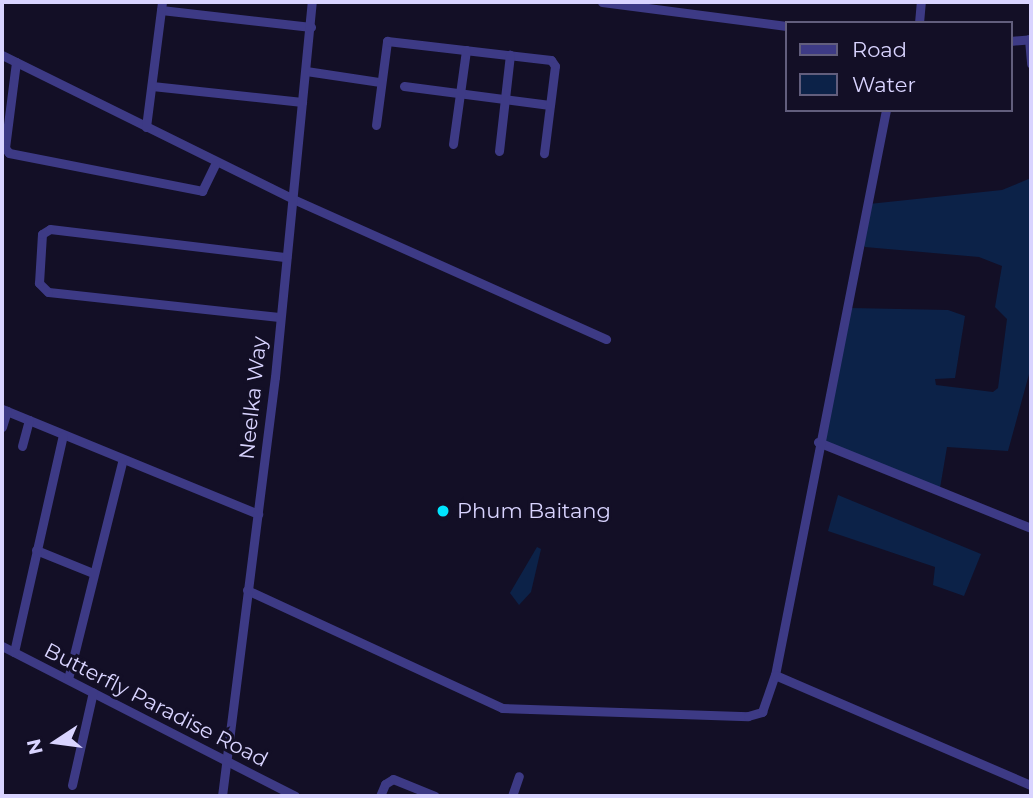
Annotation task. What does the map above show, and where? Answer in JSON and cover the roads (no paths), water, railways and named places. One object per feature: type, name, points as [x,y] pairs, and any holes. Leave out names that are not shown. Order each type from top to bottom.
[{"type":"street","name":"Neelka Way","points":[[222,796],[258,514],[312,2]]},
{"type":"street","points":[[601,2],[785,26]]},
{"type":"street","points":[[919,21],[921,2]]},
{"type":"street","points":[[146,127],[161,6],[311,27]]},
{"type":"street","points":[[1012,41],[1030,39],[1031,64]]},
{"type":"street","points":[[376,125],[387,41],[554,62],[544,153]]},
{"type":"street","points":[[453,144],[466,50]]},
{"type":"street","points":[[2,55],[293,199],[606,339]]},
{"type":"street","points":[[499,150],[510,55]]},
{"type":"street","points":[[16,62],[5,148],[9,153],[202,191],[215,162]]},
{"type":"street","points":[[306,71],[380,82]]},
{"type":"street","points":[[152,86],[302,102]]},
{"type":"street","points":[[404,86],[550,105]]},
{"type":"street","points":[[247,590],[506,709],[755,715],[762,712],[775,675],[818,442],[886,112]]},
{"type":"street","points":[[279,317],[42,290],[39,284],[42,234],[51,229],[286,257]]},
{"type":"street","points":[[2,427],[4,410],[122,462],[258,514]]},
{"type":"street","points":[[22,446],[29,421]]},
{"type":"street","points":[[14,652],[63,435]]},
{"type":"street","points":[[818,442],[1031,528]]},
{"type":"street","points":[[68,679],[122,462]]},
{"type":"street","points":[[36,550],[93,573]]},
{"type":"street","name":"Butterfly Paradise Road","points":[[2,646],[295,796]]},
{"type":"street","points":[[775,675],[1031,785]]},
{"type":"street","points":[[72,785],[93,692]]},
{"type":"street","points":[[512,796],[519,776]]},
{"type":"street","points":[[380,796],[385,784],[393,779],[435,796]]},
{"type":"water","points":[[1031,178],[1031,367],[1008,451],[947,447],[940,488],[821,440],[850,308],[948,310],[965,316],[955,378],[935,379],[936,385],[993,392],[998,388],[1007,319],[995,307],[1002,266],[979,257],[865,247],[862,242],[869,204],[1002,190]]},
{"type":"water","points":[[838,495],[981,554],[964,596],[933,585],[935,567],[828,531]]},
{"type":"water","points":[[537,547],[541,549],[531,592],[519,605],[510,593]]},
{"type":"place","name":"Phum Baitang","points":[[443,511]]}]
